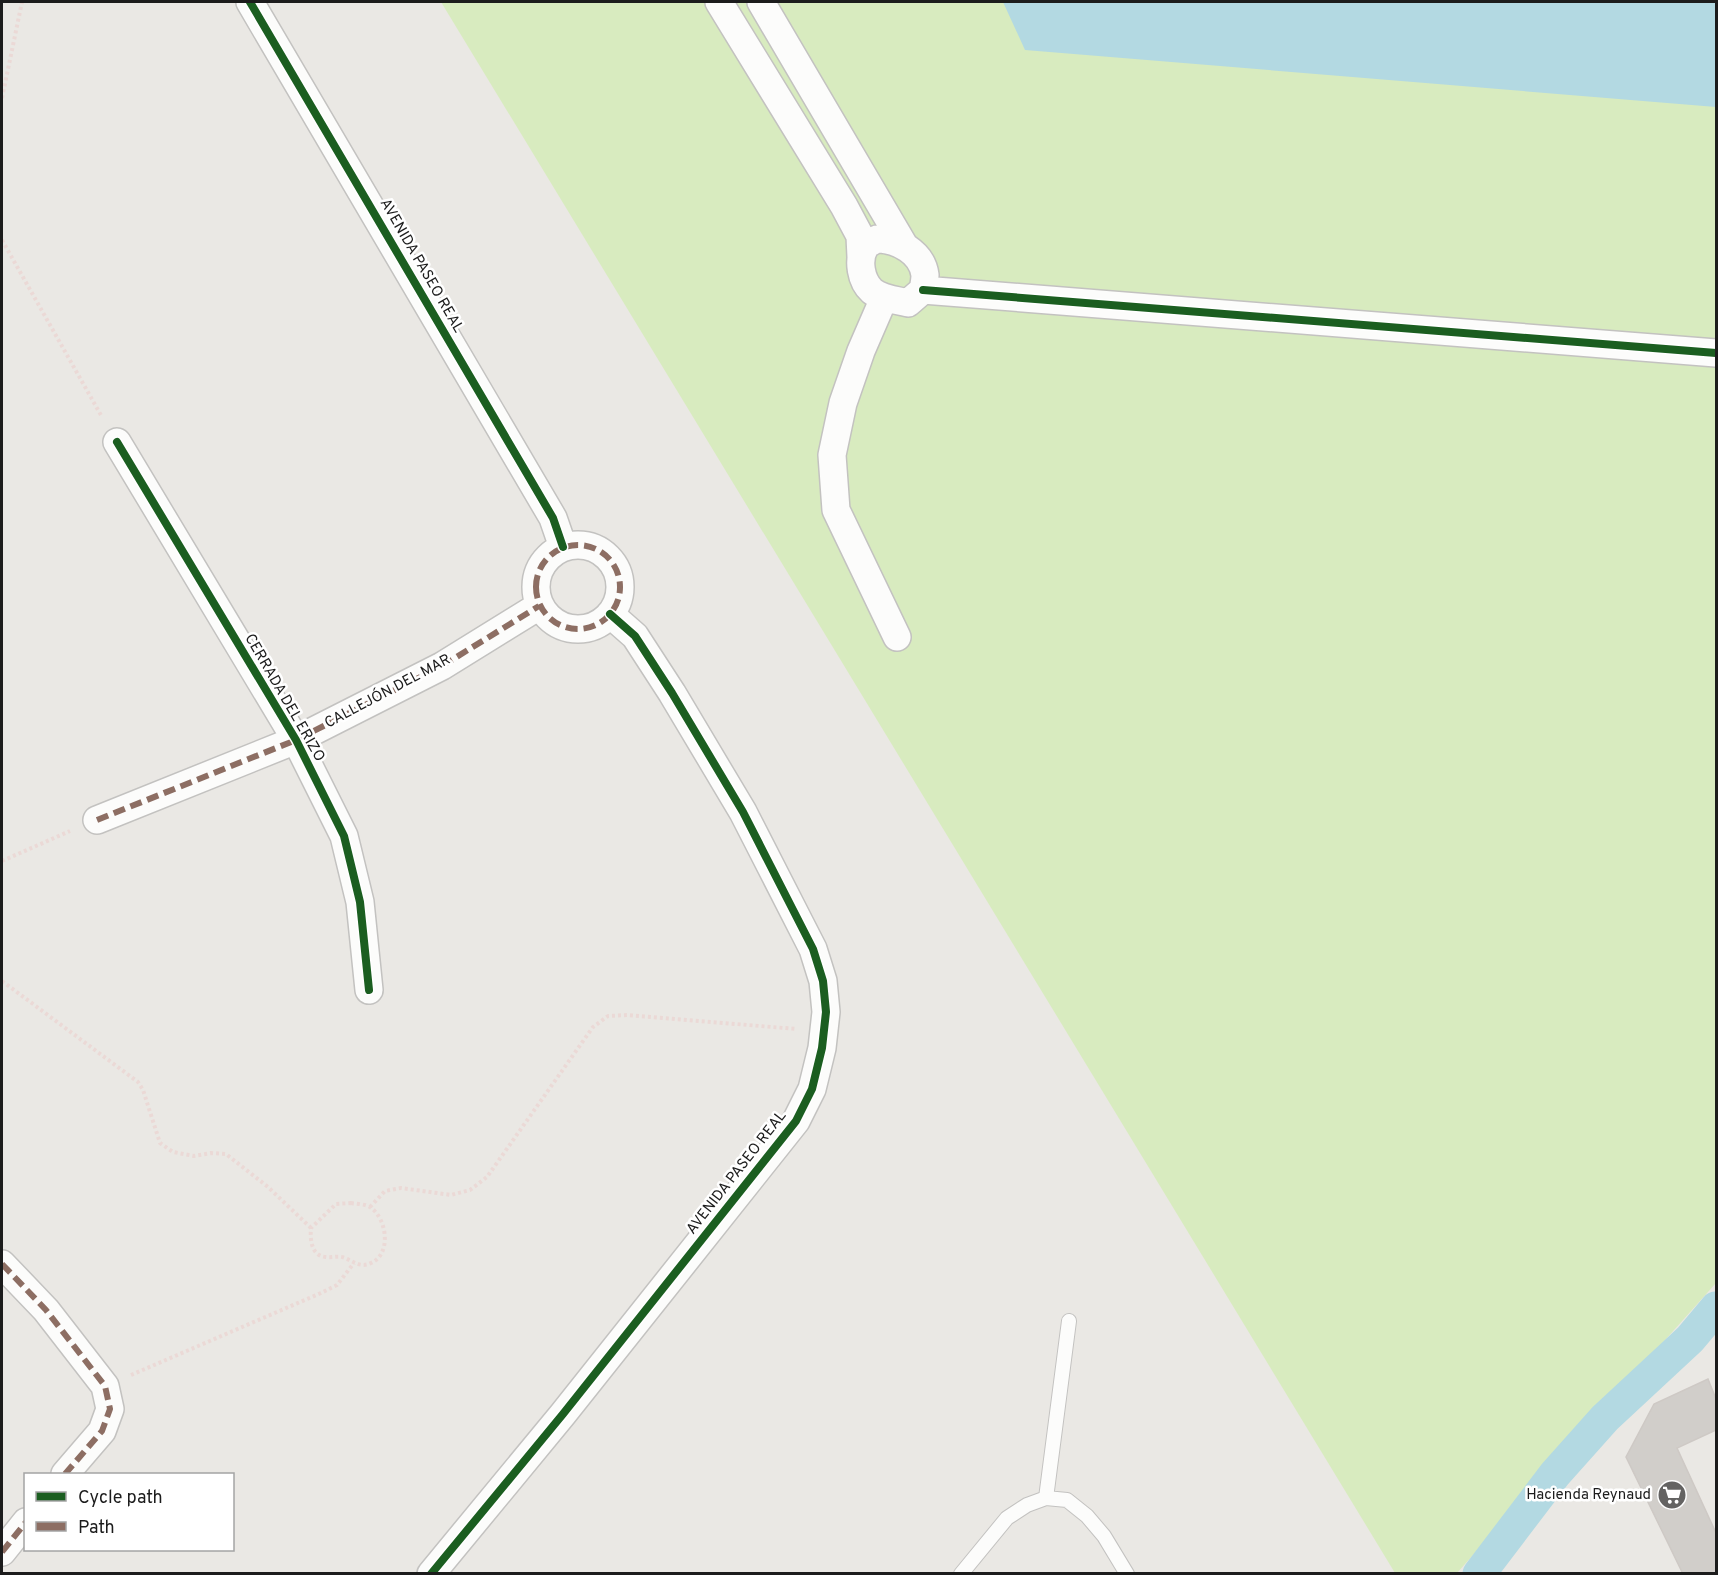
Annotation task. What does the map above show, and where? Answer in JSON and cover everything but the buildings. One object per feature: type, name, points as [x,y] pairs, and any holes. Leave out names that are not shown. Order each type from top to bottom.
[{"type":"street","name":"AVENIDA PASEO REAL","points":[[250,2],[553,518],[563,547]]},
{"type":"street","points":[[718,2],[844,206],[860,236],[861,257],[865,280],[872,290],[884,298],[908,303],[923,290],[925,275],[918,259],[905,247],[890,239],[877,239],[866,245],[861,257]]},
{"type":"street","points":[[734,28],[763,6],[905,247]]},
{"type":"street","points":[[923,290],[1716,353]]},
{"type":"street","points":[[884,298],[861,351],[843,403],[832,455],[836,510],[897,637]]},
{"type":"street","name":"CERRADA DEL ERIZO","points":[[117,442],[296,740],[344,836],[360,902],[369,990]]},
{"type":"street","points":[[581,545],[598,550],[612,561],[619,577],[620,595],[610,615],[600,624],[584,630],[566,628],[550,620],[539,606],[534,589],[538,571],[548,556],[563,547],[581,545]]},
{"type":"street","name":"CALLEJÓN DEL MAR","points":[[97,820],[296,740],[442,666],[539,606]]},
{"type":"street","name":"AVENIDA PASEO REAL","points":[[430,1574],[570,1405],[796,1121],[812,1089],[822,1048],[826,1012],[823,981],[813,949],[743,812],[635,636],[610,615]]},
{"type":"street","points":[[2,1264],[46,1311],[105,1386],[110,1409],[102,1431],[66,1473]]},
{"type":"street","points":[[2,1551],[24,1524]]},
{"type":"lane","points":[[1046,1498],[1069,1321]]},
{"type":"lane","points":[[961,1574],[1007,1518],[1027,1505],[1046,1498],[1067,1500],[1087,1516],[1104,1536],[1127,1574]]},
{"type":"path","points":[[2,98],[22,2]]},
{"type":"path","points":[[2,240],[117,442]]},
{"type":"path","points":[[2,861],[97,820]]},
{"type":"path","points":[[2,981],[138,1082],[143,1090],[160,1143],[173,1152],[194,1156],[211,1153],[226,1154],[268,1187],[311,1228]]},
{"type":"path","points":[[370,1207],[384,1191],[401,1188],[451,1195],[470,1190],[487,1177],[593,1027],[608,1016],[628,1015],[824,1031]]},
{"type":"path","points":[[351,1203],[370,1207],[381,1219],[385,1233],[380,1256],[374,1262],[363,1265],[343,1257],[327,1257],[319,1255],[312,1247],[311,1228],[336,1204],[351,1203]]},
{"type":"path","points":[[105,1386],[321,1293],[337,1285],[354,1263]]},
{"type":"green space","points":[[441,2],[1716,2],[1716,1283],[1457,1573],[1395,1573]]},
{"type":"water","points":[[1003,2],[1716,2],[1716,107],[1025,50]]},
{"type":"waterway","points":[[1479,1574],[1555,1474],[1605,1418],[1690,1339],[1716,1308]]},
{"type":"marked path","points":[[570,545],[586,545],[602,552],[613,563],[620,579],[620,587],[617,603],[608,617],[586,629],[570,629],[554,622],[543,611],[536,595],[536,579],[543,563],[554,552],[570,545]]},
{"type":"marked path","points":[[97,820],[296,740],[442,666],[539,606]]},
{"type":"marked path","points":[[2,1264],[46,1310],[105,1386],[110,1409],[102,1431],[66,1473]]},
{"type":"marked path","points":[[2,1552],[24,1524]]},
{"type":"cycle path","points":[[250,2],[553,518],[563,547]]},
{"type":"cycle path","points":[[923,290],[1716,353]]},
{"type":"cycle path","points":[[117,442],[296,740],[344,836],[360,902],[369,990]]},
{"type":"cycle path","points":[[431,1574],[563,1414],[796,1121],[812,1089],[822,1048],[826,1012],[823,981],[813,949],[743,812],[672,693],[635,636],[610,614]]},
{"type":"place","name":"Hacienda Reynaud","points":[[1672,1495]]}]
